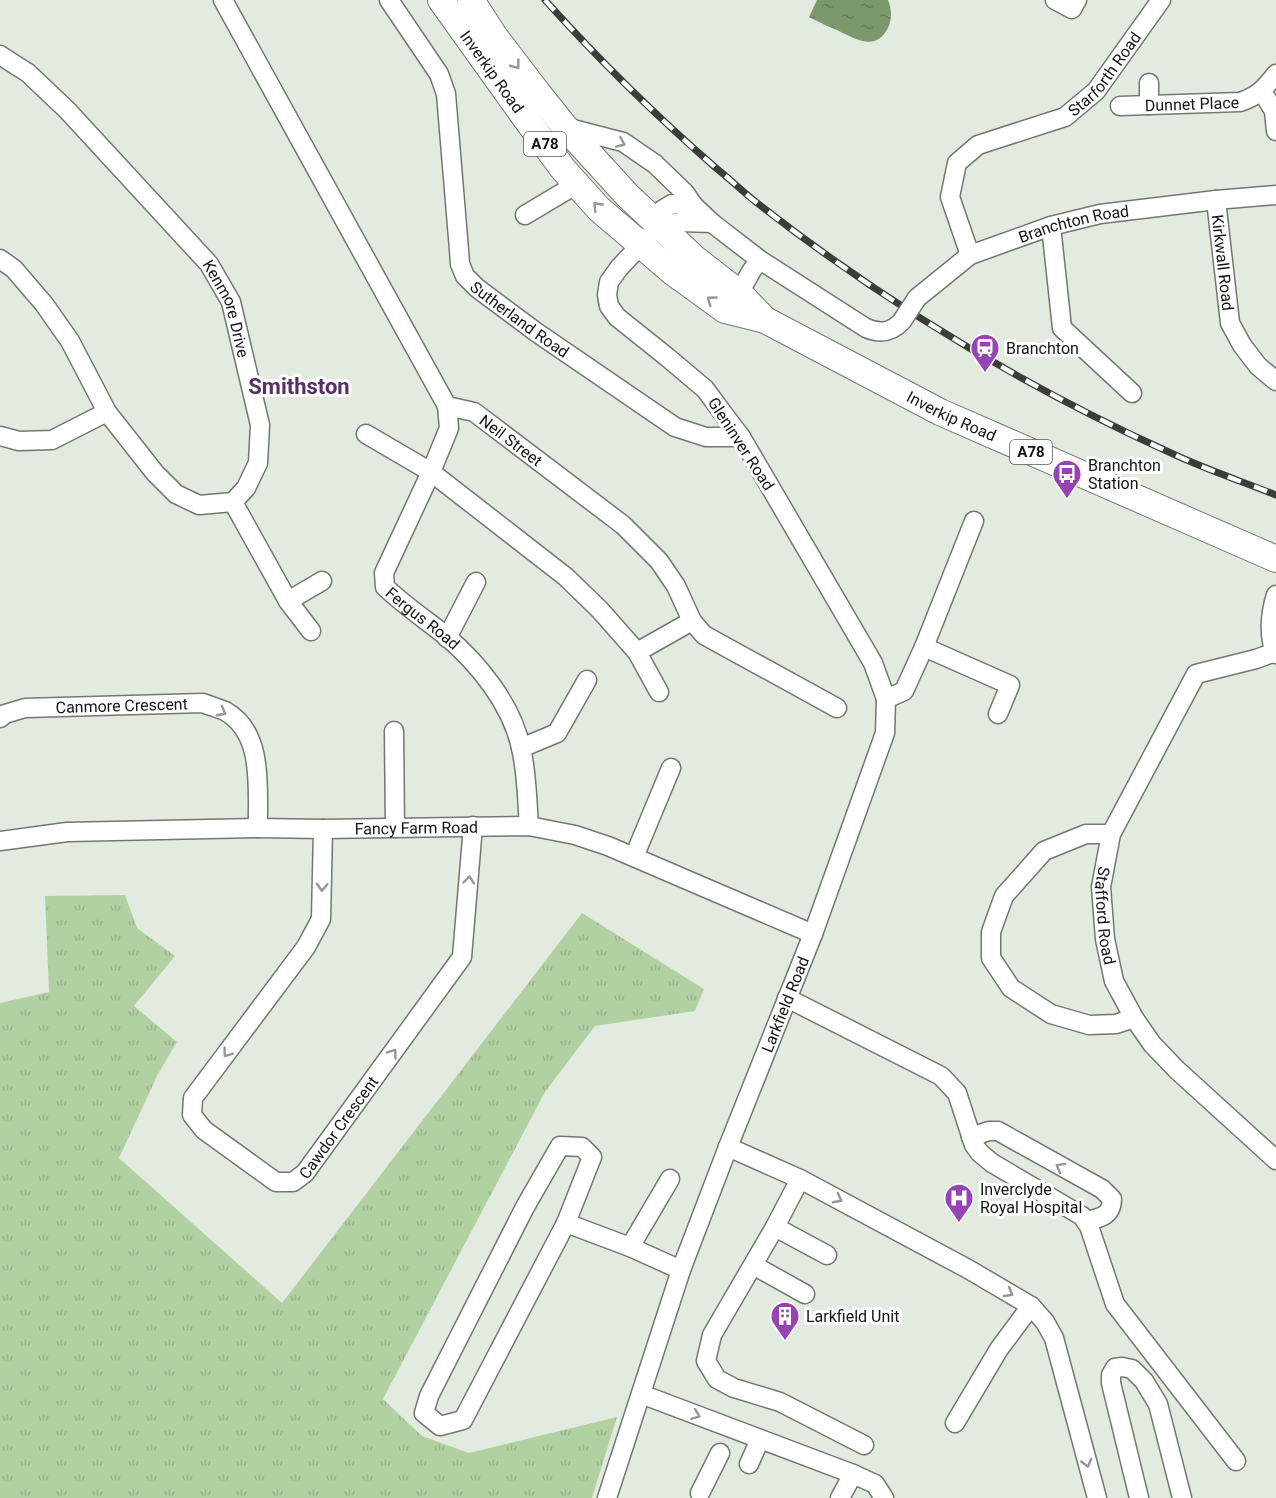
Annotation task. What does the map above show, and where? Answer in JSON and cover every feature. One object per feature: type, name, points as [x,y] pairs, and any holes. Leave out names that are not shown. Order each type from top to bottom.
[{"type":"highway","name":"Inverkip Road","points":[[441,0],[563,169],[599,209],[674,273],[725,310],[765,320],[940,412],[1276,559]]},
{"type":"highway","name":"Inverkip Road","points":[[471,0],[495,37],[565,127],[627,195],[694,258],[739,293],[765,320]]},
{"type":"street","points":[[223,0],[447,406]]},
{"type":"street","name":"Sutherland Road","points":[[389,0],[439,74],[446,94],[460,264],[465,276],[477,288],[536,332],[675,427],[706,437],[741,437]]},
{"type":"street","points":[[1055,0],[1072,9],[1077,0]]},
{"type":"street","name":"Starforth Road","points":[[970,255],[950,197],[957,163],[978,145],[1065,117],[1096,91],[1161,0]]},
{"type":"street","name":"Kenmore Drive","points":[[0,55],[28,73],[67,110],[208,264],[231,302],[260,425],[258,463],[246,488],[233,502]]},
{"type":"street","points":[[1276,74],[1262,92],[1274,111],[1276,131]]},
{"type":"street","points":[[1149,83],[1149,105]]},
{"type":"street","name":"Dunnet Place","points":[[1120,106],[1240,102],[1262,92]]},
{"type":"street","points":[[565,127],[623,142],[655,164],[712,223],[760,260],[739,293]]},
{"type":"street","points":[[525,215],[577,184]]},
{"type":"street","name":"Branchton Road","points":[[760,260],[866,328],[884,332],[897,326],[917,298],[970,255],[1051,226],[1100,214],[1276,195]]},
{"type":"street","name":"Kirkwall Road","points":[[1216,200],[1230,322],[1242,345],[1258,366],[1276,381]]},
{"type":"street","name":"Gleninver Road","points":[[694,206],[672,204],[662,210],[659,226],[619,268],[609,282],[606,295],[609,306],[617,318],[705,389],[741,437],[873,663],[886,699]]},
{"type":"street","points":[[659,226],[681,222],[712,223]]},
{"type":"street","points":[[1051,226],[1062,328],[1132,393]]},
{"type":"street","points":[[0,259],[14,269],[44,303],[70,341],[107,412],[155,473],[176,494],[199,505],[233,502],[288,601],[311,631]]},
{"type":"street","name":"Fergus Road","points":[[447,406],[449,428],[384,573],[385,587],[447,638],[488,679],[509,713],[521,747],[529,826]]},
{"type":"street","name":"Neil Street","points":[[447,406],[474,412],[623,525],[659,561],[676,586],[692,621],[704,635],[837,708]]},
{"type":"street","points":[[0,436],[19,441],[52,440],[107,412]]},
{"type":"street","points":[[366,434],[431,472],[566,577],[600,610],[637,652],[659,692]]},
{"type":"street","points":[[886,699],[904,691],[974,521]]},
{"type":"street","points":[[288,601],[322,581]]},
{"type":"street","points":[[447,638],[476,582]]},
{"type":"street","points":[[1275,653],[1271,637],[1273,603],[1276,595]]},
{"type":"street","points":[[637,652],[692,621]]},
{"type":"street","points":[[924,647],[1010,685],[998,714]]},
{"type":"street","name":"Stafford Road","points":[[1275,653],[1196,674],[1111,834],[1101,887],[1105,939],[1114,981],[1134,1018],[1152,1044],[1177,1070],[1276,1160]]},
{"type":"street","points":[[521,747],[557,733],[587,680]]},
{"type":"street","name":"Larkfield Road","points":[[608,1498],[681,1270],[813,934],[885,733],[886,699]]},
{"type":"street","name":"Canmore Crescent","points":[[0,718],[4,714],[25,708],[203,703],[226,712],[241,726],[252,743],[257,769],[258,828]]},
{"type":"street","points":[[394,731],[395,828]]},
{"type":"street","points":[[634,857],[671,768]]},
{"type":"street","name":"Cawdor Crescent","points":[[323,829],[321,919],[306,947],[193,1098],[192,1115],[204,1130],[276,1182],[293,1182],[306,1173],[462,957],[473,826]]},
{"type":"street","name":"Fancy Farm Road","points":[[0,841],[67,832],[529,826],[575,835],[608,846],[813,934]]},
{"type":"street","points":[[1111,834],[1086,834],[1044,851],[1004,896],[991,932],[991,958],[1011,988],[1051,1014],[1089,1025],[1116,1024],[1134,1018]]},
{"type":"street","points":[[788,998],[941,1076],[957,1093],[974,1145],[980,1153],[992,1163],[1082,1216],[1089,1226],[1115,1304],[1236,1461]]},
{"type":"street","points":[[971,1137],[989,1131],[998,1131],[1101,1189],[1112,1199],[1112,1207],[1103,1217],[1086,1221]]},
{"type":"street","points":[[560,1146],[582,1147],[592,1157],[566,1223],[463,1420],[440,1426],[424,1413],[429,1396],[460,1333],[525,1207],[560,1146]]},
{"type":"street","points":[[728,1147],[800,1179],[968,1269],[1031,1306],[1045,1322],[1054,1338],[1097,1498]]},
{"type":"street","points":[[630,1247],[670,1179]]},
{"type":"street","points":[[800,1179],[776,1227],[712,1335],[706,1361],[717,1379],[734,1388],[780,1402],[864,1445]]},
{"type":"street","points":[[566,1223],[630,1247],[681,1270]]},
{"type":"street","points":[[776,1227],[827,1255]]},
{"type":"street","points":[[753,1265],[805,1294]]},
{"type":"street","points":[[955,1423],[999,1349],[1031,1306]]},
{"type":"street","points":[[1139,1498],[1111,1383],[1111,1375],[1115,1368],[1132,1369],[1144,1381],[1158,1404],[1182,1498]]},
{"type":"street","points":[[641,1394],[853,1474],[876,1484],[884,1498]]},
{"type":"street","points":[[749,1464],[760,1439]]},
{"type":"street","points":[[700,1493],[720,1453]]},
{"type":"street","points":[[840,1498],[853,1474]]},
{"type":"green space","points":[[125,895],[137,928],[175,956],[134,1006],[177,1042],[158,1074],[119,1158],[282,1303],[582,913],[704,989],[695,1011],[595,1026],[545,1092],[383,1399],[422,1436],[469,1453],[617,1417],[592,1498],[0,1498],[0,1003],[49,992],[45,896]]},
{"type":"water","points":[[817,0],[888,0],[891,18],[888,28],[883,35],[872,41],[866,42],[853,38],[809,17]]},
{"type":"railway","points":[[545,0],[606,65],[693,148],[755,201],[858,277],[959,342],[1063,400],[1184,459],[1276,495]]},
{"type":"place","name":"Branchton","points":[[985,374]]},
{"type":"place","name":"Branchton Station","points":[[1067,500]]},
{"type":"place","name":"Inverclyde Royal Hospital","points":[[959,1224]]},
{"type":"place","name":"Larkfield Unit","points":[[785,1342]]},
{"type":"district","name":"Smithston","points":[[299,386]]}]
